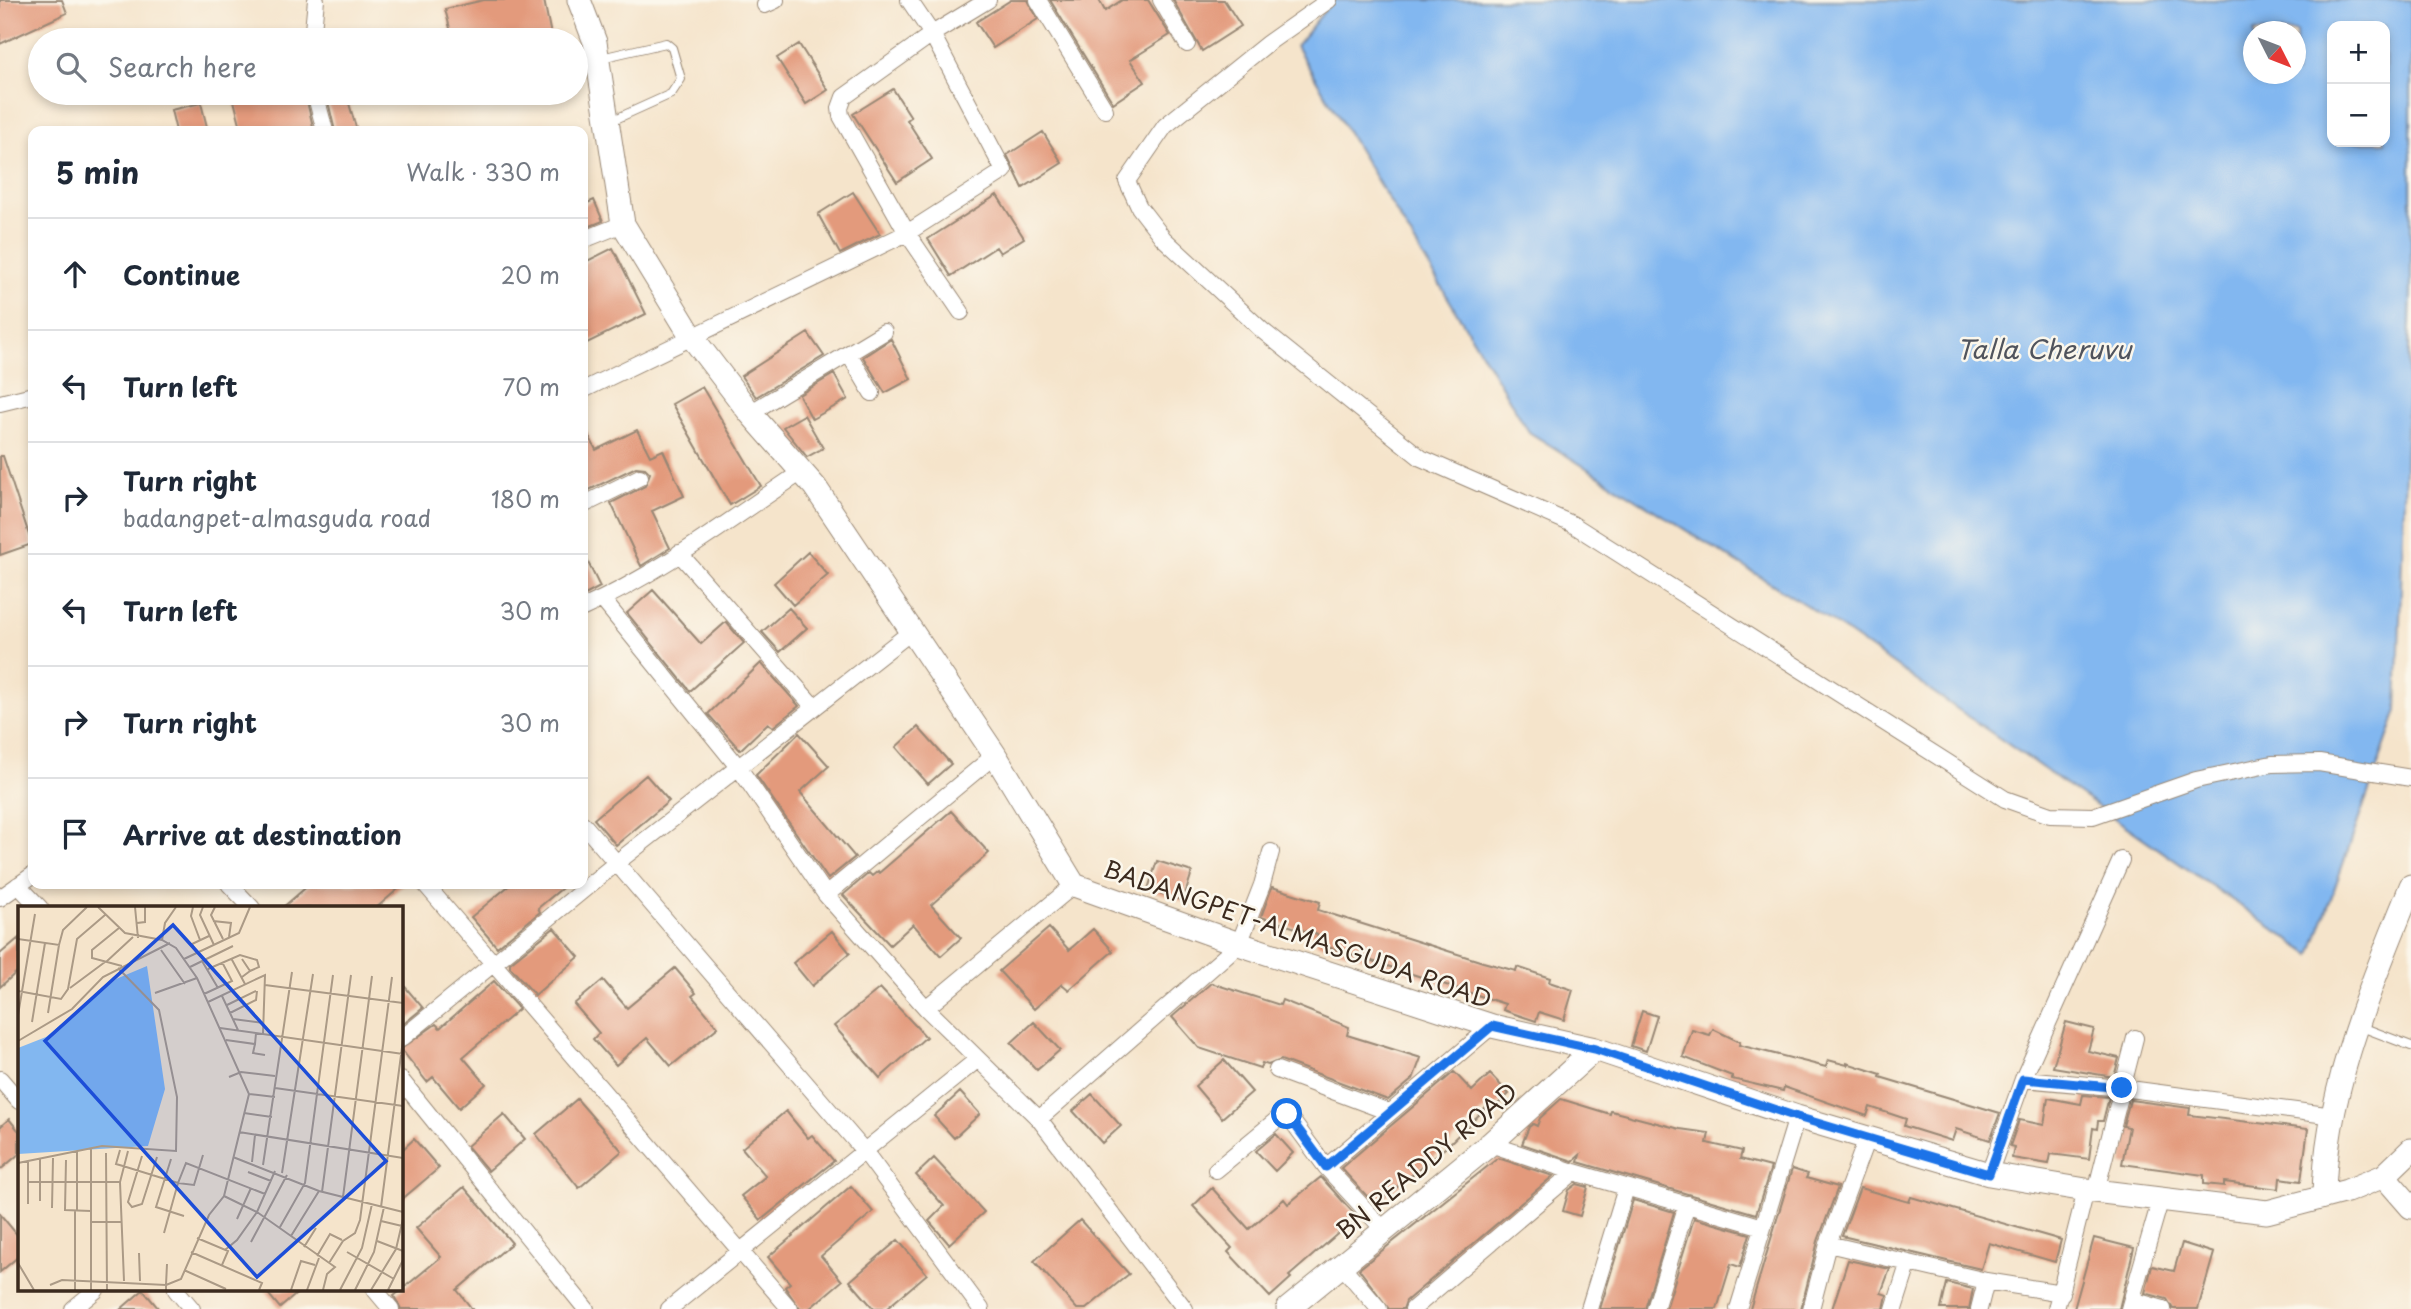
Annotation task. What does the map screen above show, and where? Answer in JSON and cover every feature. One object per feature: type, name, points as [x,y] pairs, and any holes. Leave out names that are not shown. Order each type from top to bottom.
[{"type":"street","points":[[313,28],[316,0]]},
{"type":"street","name":"BADANGPET-ALMASGUDA ROAD","points":[[579,0],[595,42],[623,224],[692,337],[750,413],[803,471],[995,755],[1074,885],[1239,944],[1492,1026],[1595,1049],[1797,1117],[1989,1174],[2091,1191],[2267,1212],[2324,1197],[2384,1176],[2411,1150]]},
{"type":"street","points":[[588,388],[907,233],[1004,171],[932,34],[909,0]]},
{"type":"street","points":[[961,312],[907,233],[840,107],[844,97],[932,34],[988,0]]},
{"type":"street","points":[[1038,0],[1105,110]]},
{"type":"street","points":[[1161,0],[1187,44]]},
{"type":"street","points":[[1329,0],[1268,43],[1165,126],[1127,181],[1139,207],[1173,247],[1263,331],[1421,458],[1572,524],[2005,799],[2050,815],[2093,816],[2196,780],[2272,764],[2319,763],[2411,778]]},
{"type":"street","points":[[318,105],[324,126]]},
{"type":"street","points":[[588,238],[623,224]]},
{"type":"street","points":[[750,413],[884,332]]},
{"type":"street","points":[[849,354],[872,393]]},
{"type":"street","points":[[0,403],[28,397]]},
{"type":"street","points":[[588,606],[679,553],[803,471]]},
{"type":"street","points":[[588,503],[640,477]]},
{"type":"street","points":[[679,553],[814,707]]},
{"type":"street","points":[[602,599],[739,768],[826,895],[926,1008],[1039,1119],[1185,1309]]},
{"type":"street","points":[[588,886],[912,631]]},
{"type":"street","points":[[826,895],[995,755]]},
{"type":"street","points":[[588,830],[865,1152],[981,1309]]},
{"type":"street","points":[[1039,1119],[1239,944],[1262,885],[1271,852]]},
{"type":"street","points":[[1989,1174],[2023,1079],[2121,860]]},
{"type":"street","points":[[0,898],[28,878]]},
{"type":"street","points":[[18,885],[38,906]]},
{"type":"street","points":[[926,1008],[1074,885]]},
{"type":"street","points":[[2324,1197],[2325,1152],[2359,1026],[2411,886]]},
{"type":"street","points":[[234,889],[250,906]]},
{"type":"street","points":[[429,889],[790,1309]]},
{"type":"street","points":[[402,1039],[584,889]]},
{"type":"street","points":[[1326,1167],[1492,1026]]},
{"type":"street","points":[[2056,1309],[2136,1038]]},
{"type":"street","name":"BN READDY ROAD","points":[[1288,1309],[1490,1144],[1595,1049]]},
{"type":"street","points":[[669,1309],[978,1059]]},
{"type":"street","points":[[1277,1070],[1389,1112]]},
{"type":"street","points":[[0,1079],[18,1100]]},
{"type":"street","points":[[2023,1079],[2122,1088],[2334,1116]]},
{"type":"street","points":[[402,1081],[586,1309]]},
{"type":"street","points":[[1216,1170],[1287,1114],[1326,1167],[1384,1230]]},
{"type":"street","points":[[1738,1309],[1797,1117]]},
{"type":"street","points":[[1811,1309],[1829,1244],[1867,1138]]},
{"type":"street","points":[[1490,1144],[1626,1188],[1763,1227]]},
{"type":"street","points":[[1413,1309],[1574,1172]]},
{"type":"street","points":[[2384,1176],[2411,1207]]},
{"type":"street","points":[[1589,1309],[1626,1188]]},
{"type":"street","points":[[2161,1198],[2130,1305],[2163,1309]]},
{"type":"street","points":[[1656,1309],[1687,1205]]},
{"type":"street","points":[[1829,1244],[1908,1265],[2062,1293]]},
{"type":"street","points":[[1894,1309],[1908,1265]]},
{"type":"street","points":[[1342,1266],[1379,1309]]},
{"type":"street","points":[[1979,1309],[1986,1281]]},
{"type":"street","points":[[73,1309],[94,1292]]},
{"type":"street","points":[[178,1292],[192,1309]]},
{"type":"street","points":[[377,1292],[391,1309]]},
{"type":"lane","points":[[598,58],[666,43],[672,48],[681,79],[671,94],[607,122]]},
{"type":"lane","points":[[2359,1026],[2411,1046]]},
{"type":"water","name":"Talla Cheruvu","points":[[1333,0],[2411,0],[2411,289],[2397,711],[2311,955],[1831,621],[1529,432],[1296,46]]},
{"type":"building","points":[[0,0],[62,0],[67,13],[35,28],[28,28],[28,31],[0,44]]},
{"type":"building","points":[[484,0],[544,0],[550,28],[450,28],[445,9]]},
{"type":"building","points":[[1011,0],[1028,0],[1038,19],[993,48],[976,22]]},
{"type":"building","points":[[1050,0],[1099,0],[1105,11],[1122,0],[1148,0],[1170,35],[1130,60],[1145,82],[1113,103]]},
{"type":"building","points":[[1173,0],[1224,0],[1241,26],[1202,51]]},
{"type":"building","points":[[799,44],[828,90],[806,104],[777,58]]},
{"type":"building","points":[[893,89],[911,117],[907,120],[932,159],[897,182],[853,114]]},
{"type":"building","points":[[202,105],[207,126],[175,126],[171,110]]},
{"type":"building","points":[[235,105],[308,105],[313,126],[241,126]]},
{"type":"building","points":[[329,105],[349,105],[356,126],[334,126]]},
{"type":"building","points":[[1043,132],[1062,163],[1023,188],[1007,155]]},
{"type":"building","points":[[853,192],[880,234],[840,254],[818,214]]},
{"type":"building","points":[[997,195],[1024,238],[1000,253],[996,247],[951,276],[928,239]]},
{"type":"building","points":[[594,200],[603,221],[588,227],[588,203]]},
{"type":"building","points":[[613,248],[646,314],[588,343],[588,260]]},
{"type":"building","points":[[808,333],[824,356],[756,397],[741,376]]},
{"type":"building","points":[[891,339],[911,379],[885,393],[863,357]]},
{"type":"building","points":[[834,374],[848,399],[812,419],[799,395]]},
{"type":"building","points":[[702,387],[761,486],[730,505],[672,404]]},
{"type":"building","points":[[804,415],[823,448],[807,457],[783,427]]},
{"type":"building","points":[[637,430],[650,456],[663,450],[684,496],[652,511],[670,548],[641,566],[611,503],[645,486],[650,473],[645,468],[636,467],[588,491],[588,434],[596,450]]},
{"type":"building","points":[[0,456],[3,456],[28,532],[28,545],[0,555]]},
{"type":"building","points":[[808,552],[828,575],[793,605],[774,583]]},
{"type":"building","points":[[588,562],[600,587],[588,593]]},
{"type":"building","points":[[653,590],[701,644],[726,622],[744,643],[690,691],[627,613]]},
{"type":"building","points":[[789,608],[807,628],[780,652],[762,632]]},
{"type":"building","points":[[761,663],[799,706],[773,727],[768,723],[740,750],[708,714]]},
{"type":"building","points":[[918,727],[951,764],[928,784],[896,747]]},
{"type":"building","points":[[799,733],[829,766],[800,792],[855,857],[828,879],[756,775]]},
{"type":"building","points":[[646,775],[669,801],[616,845],[594,819]]},
{"type":"building","points":[[951,811],[989,853],[931,905],[961,938],[941,956],[913,924],[890,945],[843,895],[869,873],[872,876],[878,871],[879,873]]},
{"type":"building","points":[[1157,861],[1192,872],[1183,901],[1148,889]]},
{"type":"building","points":[[1272,887],[1320,902],[1318,910],[1483,962],[1516,971],[1517,967],[1550,978],[1549,982],[1573,990],[1564,1020],[1539,1012],[1536,1021],[1503,1010],[1505,1004],[1316,943],[1318,935],[1261,917]]},
{"type":"building","points":[[304,889],[398,889],[378,906],[284,906]]},
{"type":"building","points":[[505,889],[561,889],[538,908],[540,912],[497,947],[471,917]]},
{"type":"building","points":[[554,928],[579,957],[535,995],[510,967],[510,963]]},
{"type":"building","points":[[1049,928],[1069,950],[1093,929],[1113,951],[1069,990],[1062,984],[1034,1009],[999,971]]},
{"type":"building","points":[[832,931],[850,953],[812,986],[793,963]]},
{"type":"building","points":[[18,939],[18,971],[0,987],[0,954]]},
{"type":"building","points":[[675,968],[696,993],[692,996],[718,1027],[671,1066],[647,1038],[616,1065],[593,1039],[599,1033],[574,1004],[603,980],[627,1008]]},
{"type":"building","points":[[494,981],[519,1009],[463,1057],[486,1084],[459,1108],[433,1077],[427,1082],[402,1050],[436,1024],[440,1028]]},
{"type":"building","points":[[402,983],[423,1008],[402,1025]]},
{"type":"building","points":[[1211,983],[1280,1005],[1282,1000],[1349,1027],[1347,1035],[1421,1058],[1413,1079],[1388,1100],[1281,1060],[1268,1065],[1262,1063],[1260,1068],[1199,1048],[1172,1017]]},
{"type":"building","points":[[880,988],[926,1037],[880,1078],[834,1026]]},
{"type":"building","points":[[1642,1011],[1657,1016],[1646,1051],[1631,1046]]},
{"type":"building","points":[[1034,1022],[1060,1050],[1037,1070],[1011,1043]]},
{"type":"building","points":[[2066,1022],[2094,1029],[2088,1051],[2119,1058],[2114,1077],[2053,1067]]},
{"type":"building","points":[[1713,1029],[1740,1042],[1739,1045],[1826,1067],[1828,1060],[1847,1063],[1881,1074],[1880,1077],[2000,1113],[1990,1140],[1956,1129],[1952,1141],[1904,1126],[1906,1119],[1870,1107],[1867,1116],[1784,1087],[1783,1091],[1732,1079],[1732,1076],[1683,1057],[1692,1030],[1710,1035]]},
{"type":"building","points":[[1224,1060],[1252,1092],[1222,1118],[1195,1086]]},
{"type":"building","points":[[1454,1072],[1472,1091],[1490,1074],[1509,1094],[1495,1107],[1491,1103],[1445,1148],[1375,1205],[1341,1168]]},
{"type":"building","points":[[960,1092],[980,1114],[954,1138],[934,1116]]},
{"type":"building","points":[[1092,1094],[1121,1126],[1102,1143],[1073,1111]]},
{"type":"building","points":[[2083,1095],[2109,1097],[2103,1121],[2098,1121],[2097,1129],[2093,1128],[2089,1159],[2051,1154],[2049,1164],[2012,1158],[2014,1147],[2010,1146],[2019,1120],[2044,1125],[2048,1098],[2081,1104]]},
{"type":"building","points":[[577,1099],[622,1151],[579,1188],[536,1134]]},
{"type":"building","points":[[1561,1099],[1610,1114],[1611,1111],[1680,1129],[1709,1133],[1707,1143],[1742,1151],[1740,1159],[1771,1167],[1756,1214],[1578,1162],[1580,1155],[1573,1161],[1522,1144],[1529,1127],[1533,1124],[1537,1126],[1540,1118]]},
{"type":"building","points":[[2130,1100],[2190,1108],[2189,1115],[2308,1129],[2301,1181],[2280,1178],[2279,1189],[2224,1182],[2224,1186],[2204,1184],[2204,1175],[2122,1164],[2129,1127],[2123,1126]]},
{"type":"building","points":[[786,1111],[808,1138],[812,1135],[834,1161],[761,1220],[741,1196],[766,1176],[742,1148]]},
{"type":"building","points":[[504,1114],[525,1139],[488,1171],[467,1146]]},
{"type":"building","points":[[9,1119],[18,1130],[18,1155],[0,1170],[0,1127]]},
{"type":"building","points":[[1276,1134],[1293,1153],[1275,1171],[1256,1151]]},
{"type":"building","points":[[414,1139],[439,1168],[402,1199],[402,1150]]},
{"type":"building","points":[[934,1158],[984,1212],[949,1244],[929,1221],[944,1206],[916,1175]]},
{"type":"building","points":[[1498,1158],[1553,1176],[1406,1301],[1403,1309],[1389,1309],[1359,1269]]},
{"type":"building","points":[[1792,1169],[1808,1174],[1806,1178],[1838,1187],[1818,1241],[1801,1309],[1750,1309]]},
{"type":"building","points":[[1321,1177],[1357,1217],[1289,1276],[1291,1278],[1270,1297],[1228,1252],[1232,1248],[1193,1206],[1212,1188],[1249,1229],[1284,1199],[1288,1204]]},
{"type":"building","points":[[1577,1184],[1588,1187],[1580,1216],[1563,1211],[1569,1190]]},
{"type":"building","points":[[851,1186],[873,1212],[821,1256],[842,1281],[809,1309],[800,1309],[785,1287],[790,1283],[768,1257]]},
{"type":"building","points":[[464,1187],[512,1243],[457,1290],[472,1309],[401,1309],[394,1296],[441,1257],[416,1228]]},
{"type":"building","points":[[1860,1188],[1909,1202],[1911,1197],[2061,1240],[2055,1262],[1989,1243],[1981,1269],[1842,1236]]},
{"type":"building","points":[[1633,1200],[1674,1212],[1645,1309],[1600,1309]]},
{"type":"building","points":[[0,1214],[18,1236],[18,1257],[0,1272]]},
{"type":"building","points":[[1694,1218],[1750,1234],[1740,1267],[1731,1264],[1717,1309],[1666,1309]]},
{"type":"building","points":[[1080,1220],[1129,1274],[1086,1309],[1077,1309],[1034,1261]]},
{"type":"building","points":[[2094,1238],[2134,1248],[2119,1309],[2074,1309]]},
{"type":"building","points":[[898,1240],[927,1274],[886,1309],[874,1309],[850,1281]]},
{"type":"building","points":[[2182,1243],[2214,1253],[2198,1309],[2173,1309],[2167,1299],[2145,1293],[2152,1266],[2174,1271]]},
{"type":"building","points":[[1848,1260],[1890,1269],[1881,1293],[1887,1295],[1884,1309],[1832,1309]]},
{"type":"building","points":[[1947,1283],[1973,1289],[1969,1309],[1941,1309]]},
{"type":"building","points":[[141,1292],[145,1292],[159,1309],[121,1309]]},
{"type":"building","points":[[267,1292],[299,1292],[280,1308]]},
{"type":"route","points":[[1287,1114],[1326,1167],[1492,1026],[1595,1049],[1797,1117],[1989,1174],[2023,1079],[2122,1088]]}]
